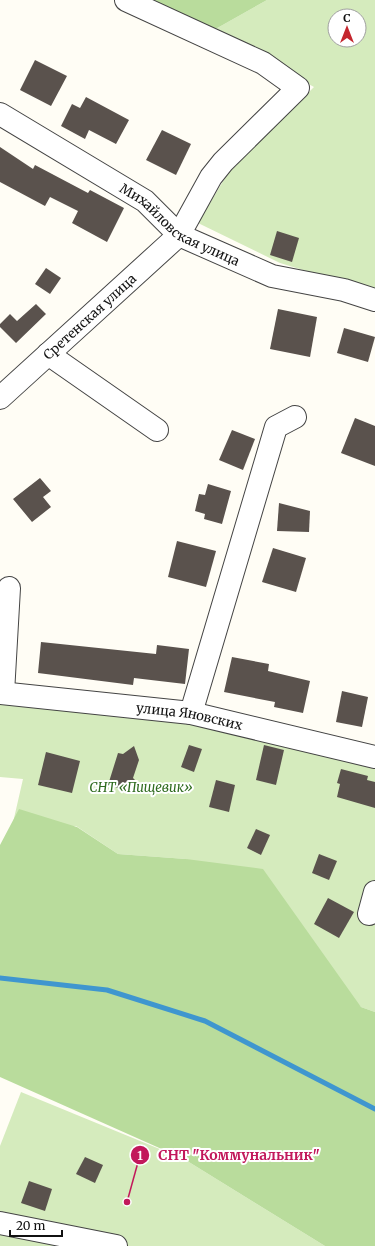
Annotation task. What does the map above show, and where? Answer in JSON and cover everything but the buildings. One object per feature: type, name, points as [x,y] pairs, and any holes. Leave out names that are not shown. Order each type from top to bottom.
[{"type":"street","name":"Сретенская улица","points":[[0,398],[178,235],[215,172],[298,88],[263,63],[126,0]]},
{"type":"street","name":"Михайловская улица","points":[[0,114],[145,201],[178,235],[272,276],[344,290],[375,300]]},
{"type":"street","points":[[48,354],[157,430]]},
{"type":"street","points":[[191,713],[276,427],[295,417]]},
{"type":"street","points":[[2,693],[9,588]]},
{"type":"street","name":"улица Яновских","points":[[2,693],[191,713],[375,757]]},
{"type":"street","points":[[369,914],[375,892]]},
{"type":"street","points":[[0,1223],[116,1246]]},
{"type":"green space","points":[[146,0],[267,0],[212,31]]},
{"type":"green space","points":[[267,0],[375,0],[375,292],[280,263],[198,223],[228,173],[314,87],[212,31]]},
{"type":"green space","name":"СНТ «Пищевик»","points":[[0,703],[206,724],[375,769],[375,1012],[361,1007],[186,859],[118,854],[76,826],[12,827],[23,779],[0,777]]},
{"type":"green space","points":[[19,809],[77,827],[118,854],[186,859],[263,869],[361,1007],[375,1012],[375,1246],[325,1246],[184,1159],[0,1077],[0,845]]},
{"type":"green space","points":[[21,1092],[184,1159],[325,1246],[0,1246],[0,1146]]},
{"type":"waterway","points":[[0,978],[107,990],[205,1021],[375,1109]]},
{"type":"place","name":"СНТ \"Коммунальник\"","points":[[127,1202]]}]
